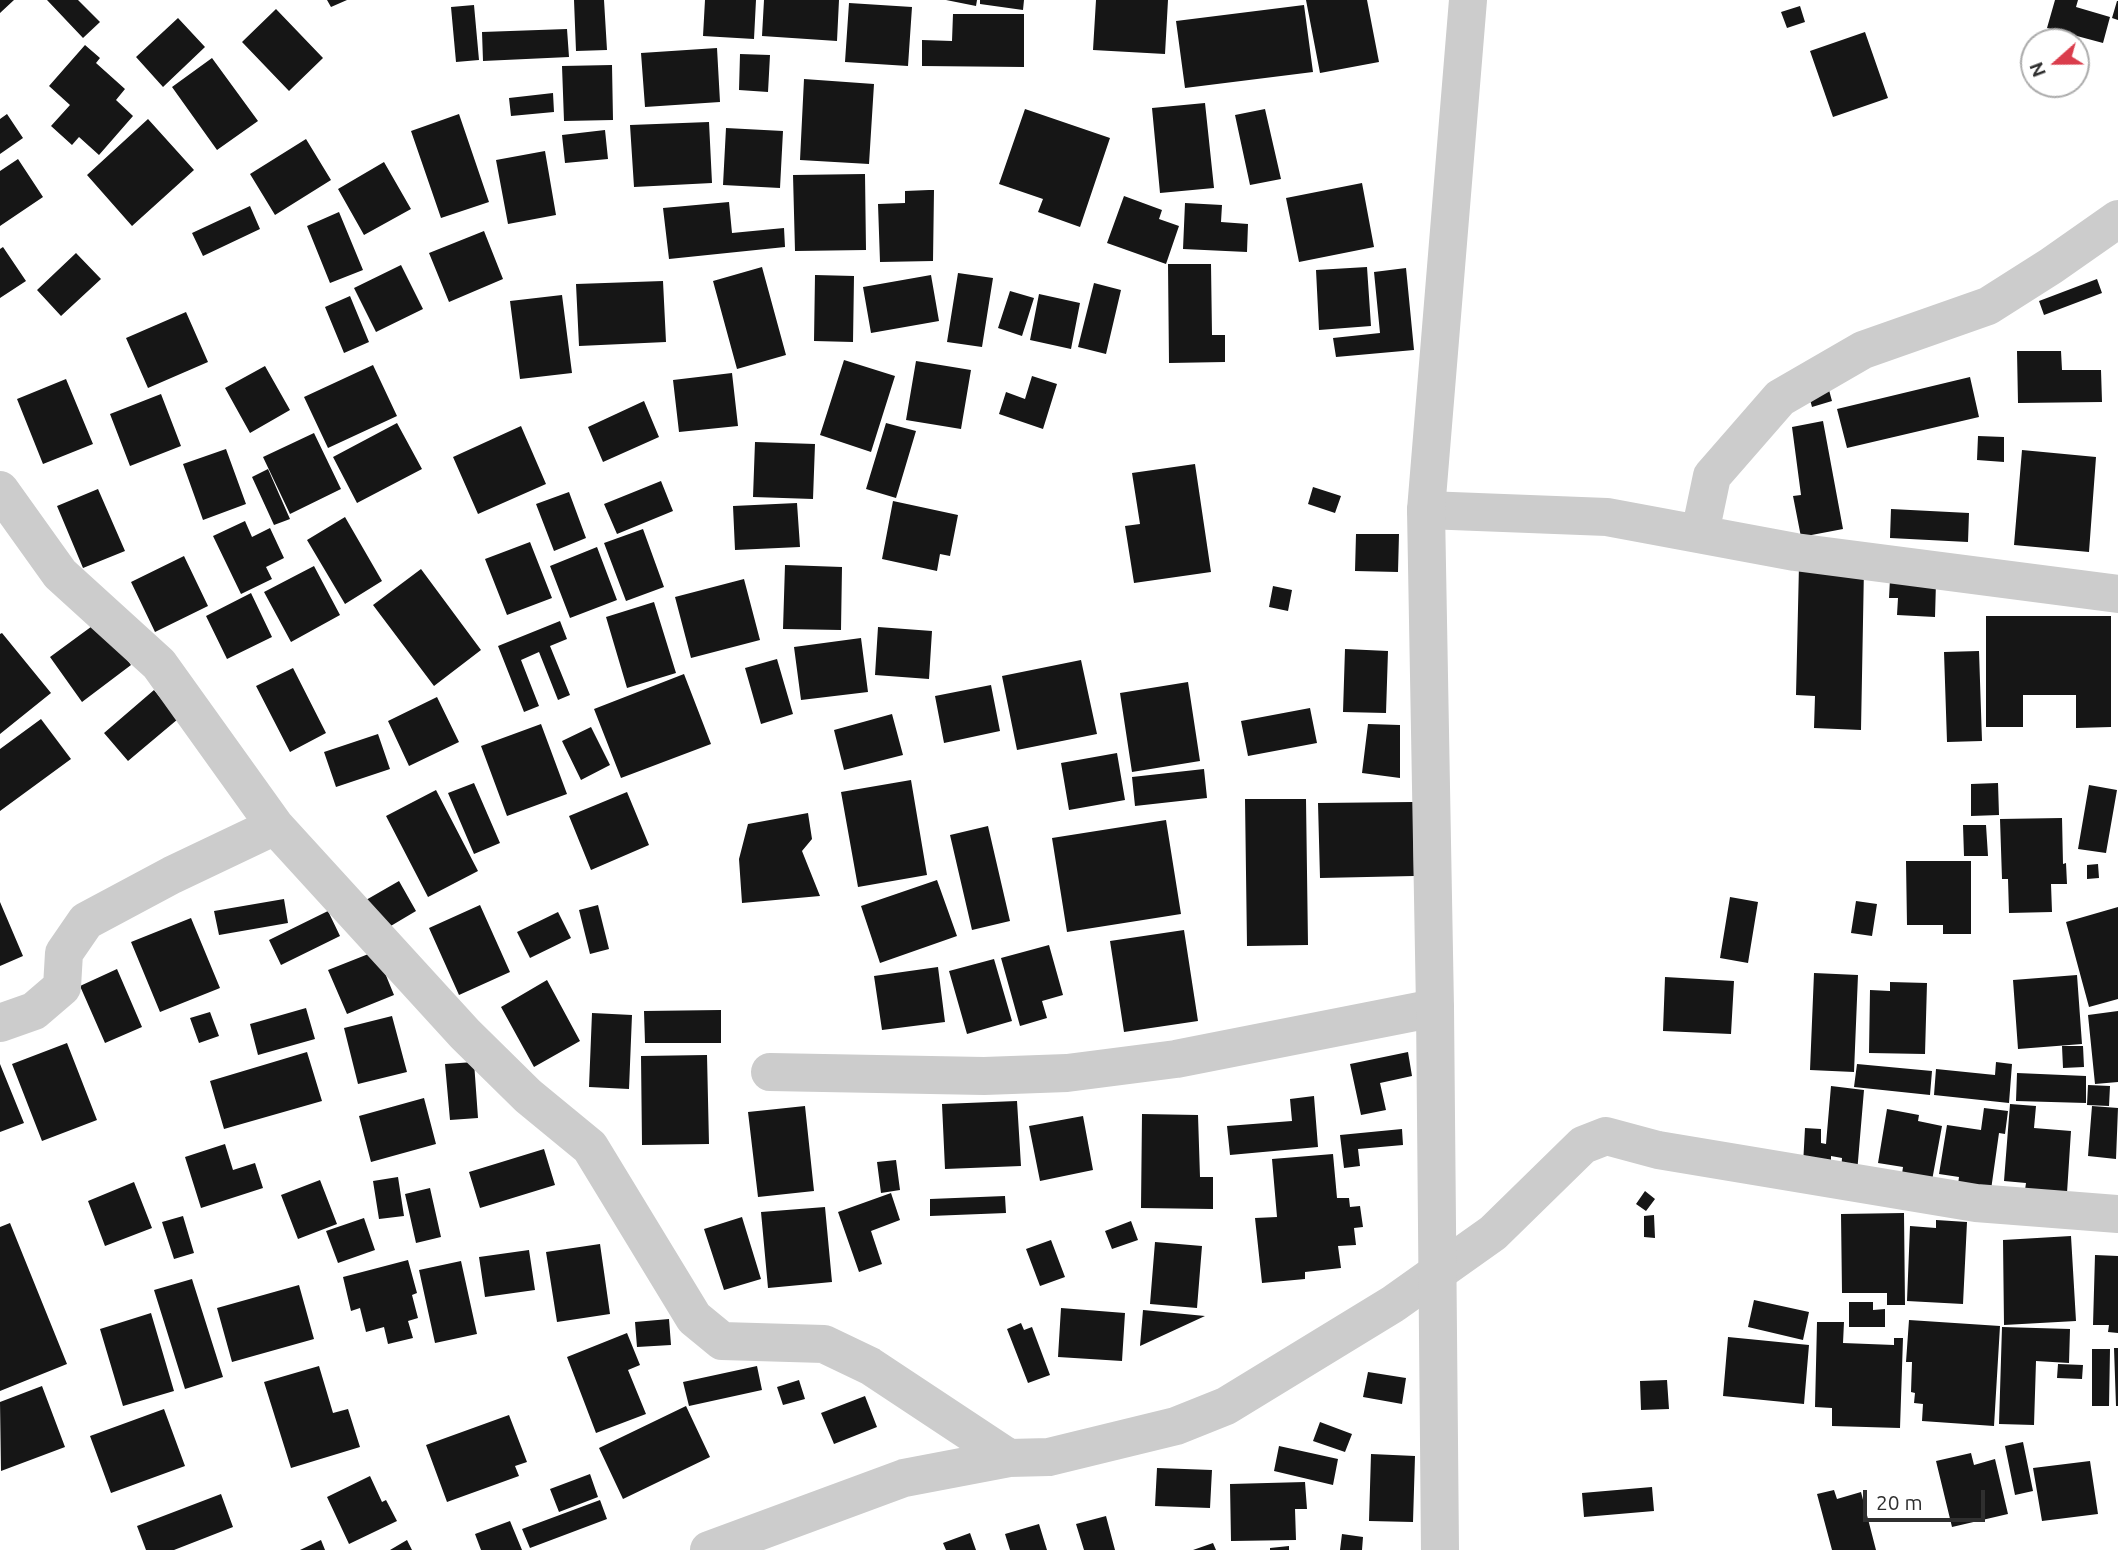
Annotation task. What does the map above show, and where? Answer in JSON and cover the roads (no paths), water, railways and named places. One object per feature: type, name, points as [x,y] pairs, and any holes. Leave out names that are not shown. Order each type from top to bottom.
[{"type":"street","points":[[1440,1550],[1435,1008],[1426,510],[1468,0]]},
{"type":"street","points":[[1700,533],[1712,476],[1780,398],[1863,350],[1988,306],[2052,267],[2118,219]]},
{"type":"street","points":[[0,490],[60,573],[159,664],[275,826],[465,1034],[528,1096],[590,1147],[694,1318],[722,1341],[824,1343],[870,1366],[1009,1458]]},
{"type":"street","points":[[1426,510],[1607,517],[1795,552],[2118,594]]},
{"type":"street","points":[[0,1023],[34,1011],[61,987],[64,953],[86,921],[172,875],[275,826]]},
{"type":"street","points":[[770,1072],[984,1076],[1067,1073],[1176,1059],[1435,1008]]},
{"type":"street","points":[[709,1550],[904,1478],[1009,1458],[1062,1454],[1175,1426],[1226,1406],[1393,1304],[1493,1233],[1583,1145],[1606,1136],[1658,1150],[1976,1203],[2118,1213]]}]
